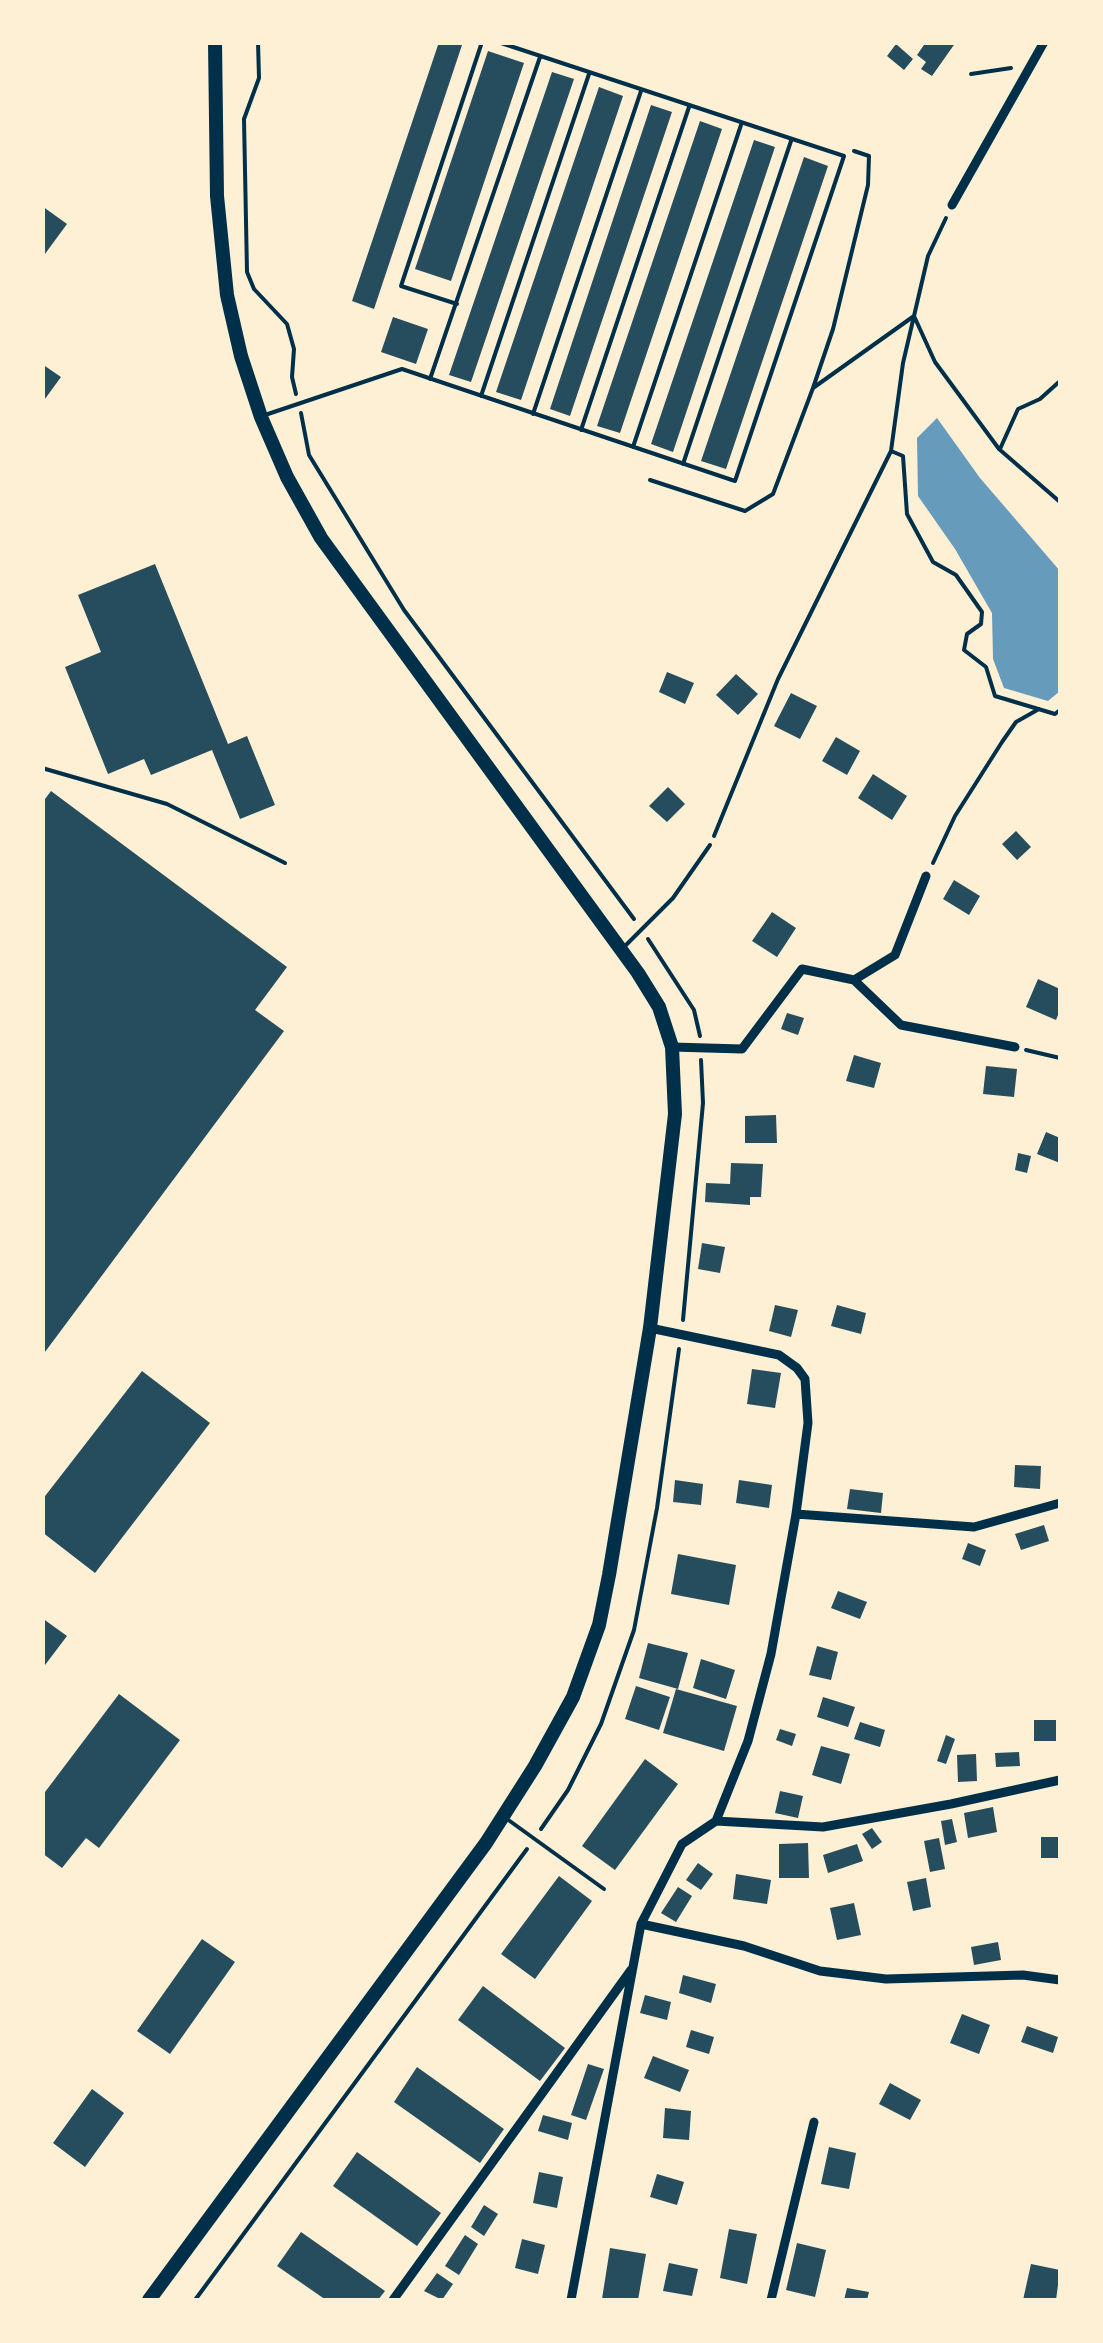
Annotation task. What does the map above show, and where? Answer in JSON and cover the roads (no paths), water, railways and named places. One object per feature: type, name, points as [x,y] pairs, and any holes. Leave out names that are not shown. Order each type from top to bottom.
[{"type":"main road","points":[[149,2300],[503,1816],[572,1698],[599,1625],[650,1328],[675,1114],[672,1047],[658,1007],[621,950],[321,538],[287,477],[261,417],[226,295],[217,196],[215,42]]},
{"type":"street","points":[[952,204],[1044,42]]},
{"type":"street","points":[[854,980],[895,955],[926,876]]},
{"type":"street","points":[[672,1047],[742,1050],[802,969],[854,980],[901,1025],[1015,1047]]},
{"type":"street","points":[[571,2300],[641,1924],[682,1844],[716,1821],[748,1741],[766,1671],[796,1514],[808,1399],[798,1368],[779,1356],[757,1348],[650,1328]]},
{"type":"street","points":[[796,1514],[974,1527],[1060,1503]]},
{"type":"street","points":[[716,1821],[823,1827],[1060,1780]]},
{"type":"street","points":[[641,1924],[744,1946],[820,1971],[886,1979],[1023,1975],[1060,1980]]},
{"type":"street","points":[[394,2300],[632,1968]]},
{"type":"street","points":[[772,2300],[814,2122]]},
{"type":"lane","points":[[457,304],[400,286],[482,42]]},
{"type":"lane","points":[[261,417],[402,369],[735,481],[844,156],[498,42]]},
{"type":"lane","points":[[430,379],[540,57]]},
{"type":"lane","points":[[481,396],[590,73]]},
{"type":"lane","points":[[533,414],[642,90]]},
{"type":"lane","points":[[581,430],[689,106]]},
{"type":"lane","points":[[633,448],[742,123]]},
{"type":"lane","points":[[683,464],[792,139]]},
{"type":"lane","points":[[42,768],[167,804],[285,863]]},
{"type":"lane","points":[[621,950],[674,898],[710,845]]},
{"type":"lane","points":[[503,1816],[604,1889]]},
{"type":"water","points":[[937,418],[980,478],[1060,571],[1060,691],[1048,701],[1004,688],[993,659],[992,613],[918,496],[917,438]]}]
